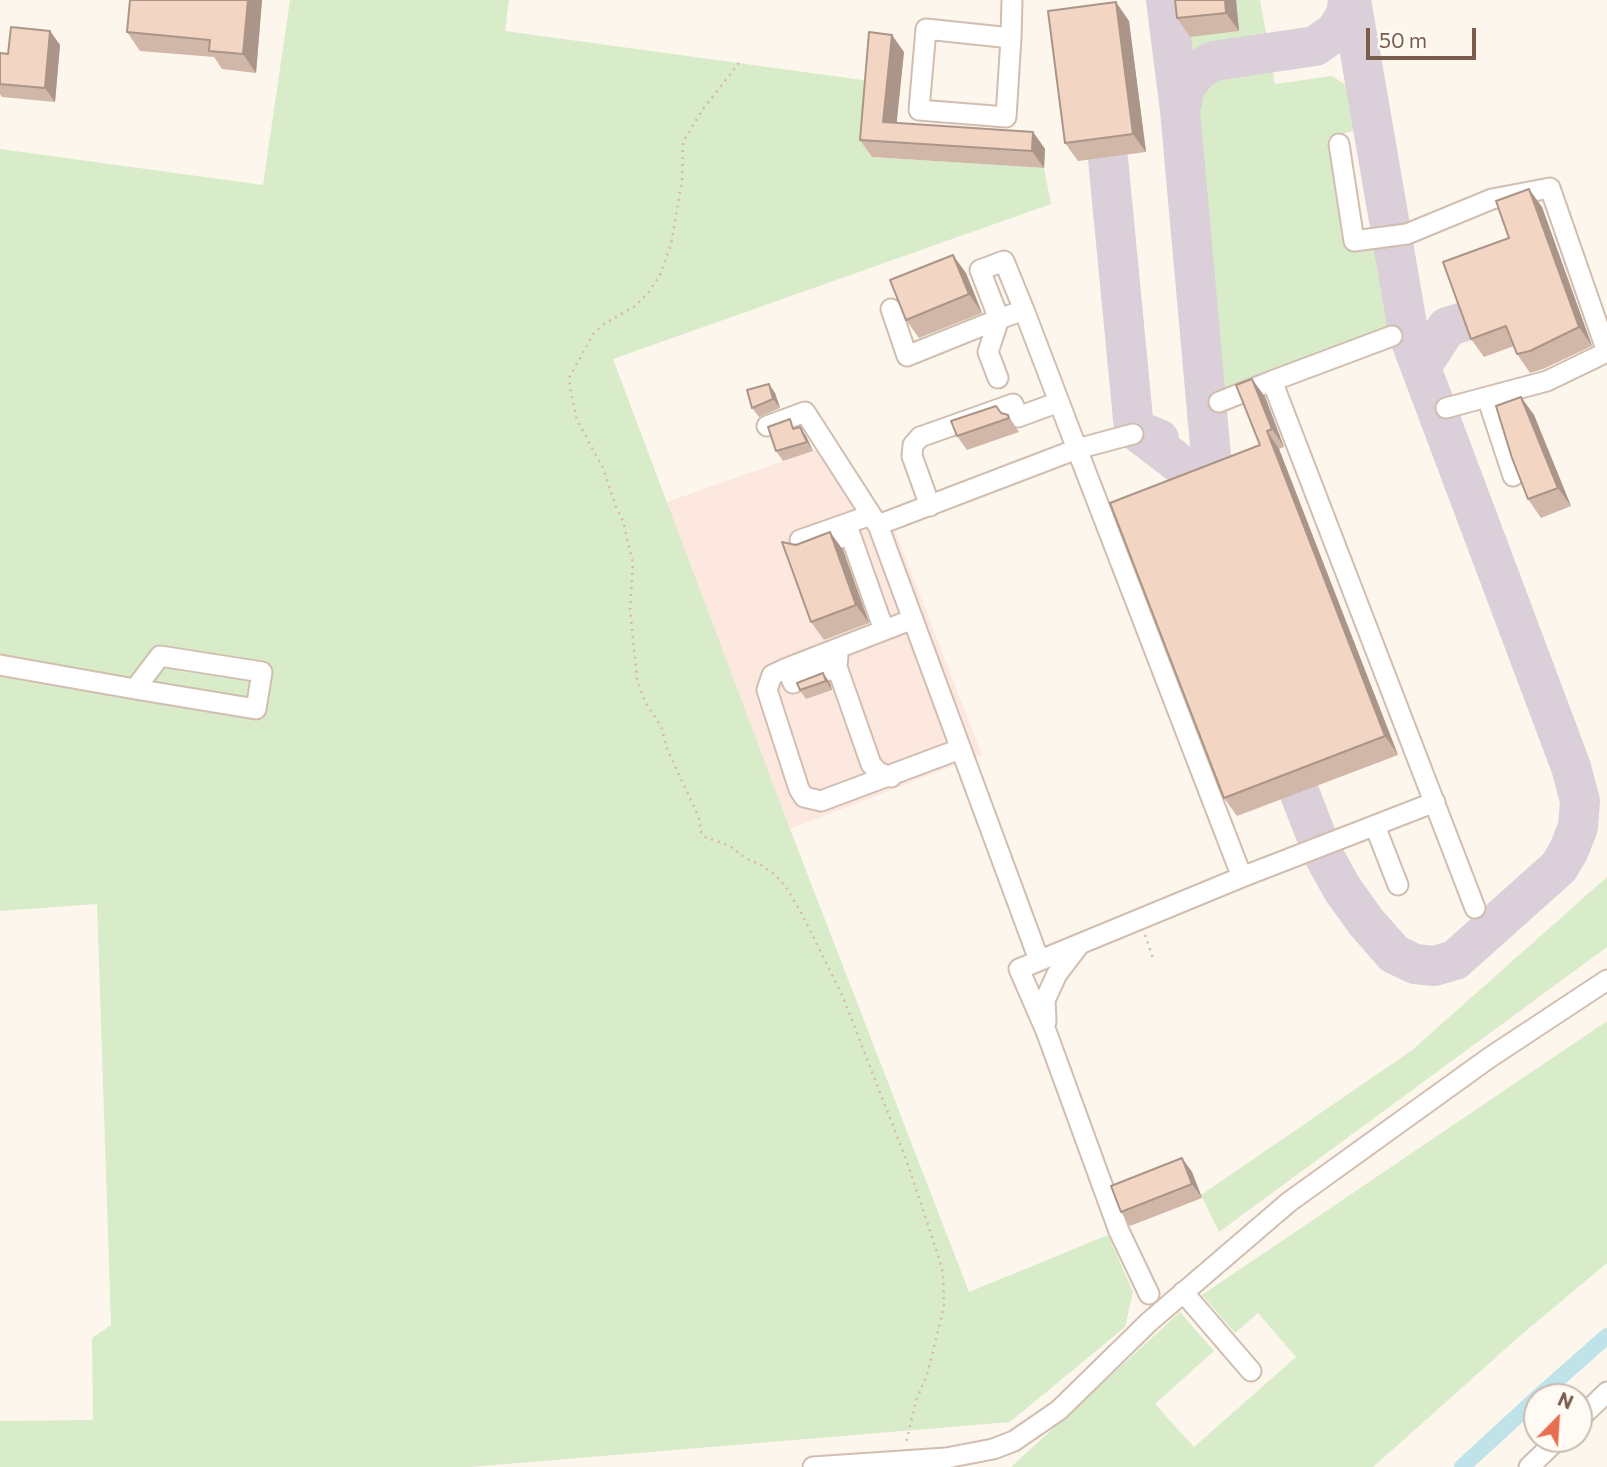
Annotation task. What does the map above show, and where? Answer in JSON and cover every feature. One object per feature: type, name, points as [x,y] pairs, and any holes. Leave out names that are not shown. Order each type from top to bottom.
[{"type":"street","points":[[1011,38],[926,29],[919,110],[1006,117],[1011,38],[1012,0]]},
{"type":"street","points":[[1339,144],[1354,241],[1407,234],[1492,199],[1550,188],[1607,352],[1547,381],[1446,408]]},
{"type":"street","points":[[998,378],[988,352],[999,319],[980,270],[1004,261],[1242,877]]},
{"type":"street","points":[[891,309],[907,356],[1024,310]]},
{"type":"street","points":[[1219,402],[1392,336]]},
{"type":"street","points":[[1272,381],[1475,908]]},
{"type":"street","points":[[1487,397],[1513,477]]},
{"type":"street","points":[[930,506],[912,456],[913,445],[920,437],[1013,404],[1018,417],[1059,402]]},
{"type":"street","points":[[767,426],[805,412],[874,520],[1040,960]]},
{"type":"street","points":[[874,520],[850,534],[805,552],[800,540],[874,520],[930,506],[1077,449],[1133,434]]},
{"type":"street","points":[[850,534],[884,630]]},
{"type":"street","points":[[861,566],[890,557]]},
{"type":"street","points":[[913,619],[772,675],[767,690],[799,789],[804,797],[821,801],[960,749]]},
{"type":"street","points":[[845,646],[837,656],[837,667],[871,764],[878,772],[891,776]]},
{"type":"street","points":[[0,666],[135,689],[256,709],[262,672],[160,656],[135,689]]},
{"type":"street","points":[[787,668],[793,683],[837,667]]},
{"type":"street","points":[[1149,1322],[1152,1310],[1149,1294],[1119,1231],[1046,1031],[1019,969],[1242,877],[1435,802]]},
{"type":"street","points":[[1375,825],[1398,885]]},
{"type":"street","points":[[1046,1031],[1045,1000],[1057,974],[1081,943]]},
{"type":"street","points":[[813,1467],[946,1458],[993,1449],[1014,1441],[1059,1410],[1149,1322],[1289,1202],[1489,1058],[1607,979]]},
{"type":"street","points":[[1149,1294],[1158,1300],[1179,1296]]},
{"type":"street","points":[[1179,1296],[1251,1371]]},
{"type":"street","points":[[1593,1406],[1607,1392]]},
{"type":"street","points":[[1529,1467],[1544,1453]]},
{"type":"path","points":[[739,63],[703,109],[684,142],[682,181],[671,244],[660,275],[635,306],[594,333],[569,378],[577,420],[603,468],[623,521],[633,564],[630,609],[637,678],[645,702],[661,726],[667,749],[680,772],[700,821],[700,831],[705,837],[730,846],[774,874],[786,887],[802,914],[848,1010],[907,1162],[937,1252],[943,1273],[944,1307],[927,1375],[916,1400],[904,1461]]},
{"type":"path","points":[[1145,934],[1153,958]]},
{"type":"shaded area","points":[[837,442],[894,528],[982,755],[790,829],[664,503]]},
{"type":"green space","points":[[290,0],[509,0],[505,31],[877,82],[872,157],[1044,168],[1051,204],[613,359],[790,829],[969,1292],[1108,1235],[1133,1292],[1125,1327],[1010,1422],[470,1467],[0,1467],[0,1421],[93,1420],[92,1338],[111,1325],[97,904],[0,911],[0,149],[263,185]]},
{"type":"green space","points":[[1174,0],[1260,0],[1267,37],[1259,45],[1181,55]]},
{"type":"green space","points":[[1261,65],[1264,71],[1272,70],[1275,84],[1332,76],[1359,94],[1362,119],[1353,131],[1328,138],[1347,249],[1377,245],[1388,252],[1398,324],[1229,389],[1213,382],[1189,115],[1193,115],[1192,104],[1198,104],[1197,90],[1201,90],[1202,81],[1212,80],[1211,76],[1226,74],[1225,70]]},
{"type":"green space","points":[[1607,877],[1607,947],[1219,1232],[1201,1195],[1411,1051]]},
{"type":"green space","points":[[1607,1021],[1607,1263],[1521,1335],[1373,1467],[1011,1467],[1180,1312],[1214,1351],[1155,1404],[1194,1447],[1296,1357],[1258,1313],[1235,1333],[1202,1295]]},
{"type":"building","points":[[130,0],[248,0],[243,54],[209,51],[210,40],[127,32]]},
{"type":"building","points":[[1175,0],[1225,0],[1226,13],[1177,18]]},
{"type":"building","points":[[1116,2],[1133,134],[1065,143],[1048,11]]},
{"type":"building","points":[[11,27],[50,31],[45,88],[0,84],[0,53],[8,54]]},
{"type":"building","points":[[869,32],[892,35],[883,122],[1033,132],[1032,151],[860,140]]},
{"type":"building","points":[[1529,189],[1579,327],[1530,351],[1517,354],[1506,326],[1471,339],[1443,262],[1509,238],[1496,201]]},
{"type":"building","points":[[953,255],[969,294],[906,320],[890,280]]},
{"type":"building","points":[[1252,379],[1272,429],[1267,431],[1385,736],[1224,798],[1110,503],[1260,445],[1236,385]]},
{"type":"building","points":[[769,384],[773,399],[752,408],[747,390]]},
{"type":"building","points":[[1521,397],[1558,488],[1528,499],[1496,406]]},
{"type":"building","points":[[996,406],[1009,418],[957,436],[951,421]]},
{"type":"building","points":[[790,419],[793,429],[800,427],[807,442],[776,451],[768,427]]},
{"type":"building","points":[[830,532],[856,605],[811,622],[782,542],[796,545]]},
{"type":"building","points":[[823,673],[826,681],[800,690],[797,683]]},
{"type":"building","points":[[1182,1158],[1192,1184],[1121,1212],[1111,1186]]},
{"type":"waterway","points":[[1554,1383],[1607,1336]]},
{"type":"waterway","points":[[1462,1467],[1523,1411]]},
{"type":"taxiway","points":[[1134,429],[1214,490],[1180,110],[1166,0]]},
{"type":"taxiway","points":[[1180,110],[1185,87],[1198,70],[1214,61],[1315,46],[1335,32],[1346,15],[1348,0]]},
{"type":"taxiway","points":[[1300,794],[1324,856],[1343,890],[1394,954],[1415,964],[1434,966],[1455,960],[1559,867],[1578,827],[1580,801],[1571,767],[1409,336],[1351,0]]},
{"type":"taxiway","points":[[1108,159],[1134,429],[1159,439]]},
{"type":"taxiway","points":[[1421,367],[1447,327],[1476,318]]}]
